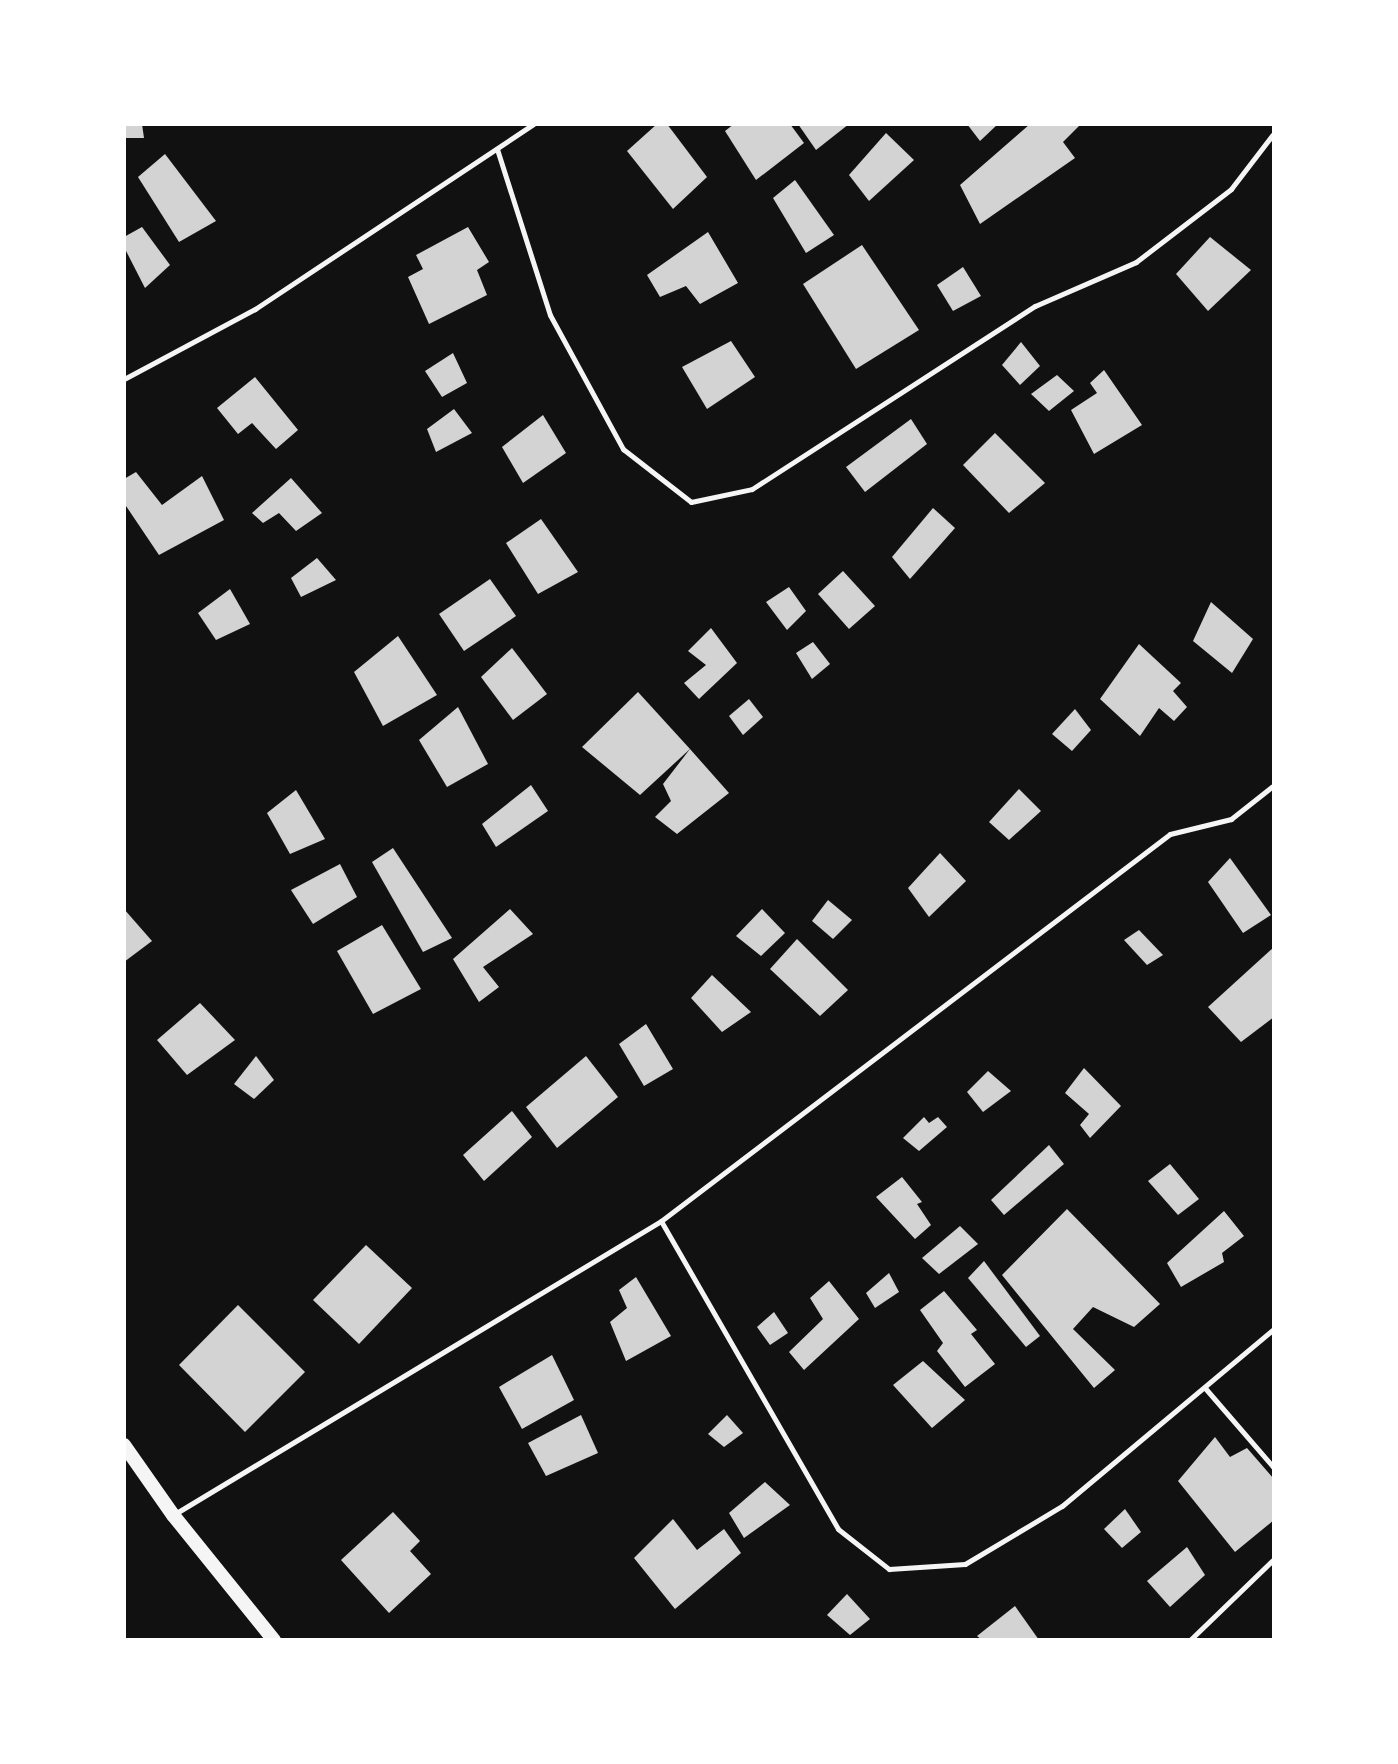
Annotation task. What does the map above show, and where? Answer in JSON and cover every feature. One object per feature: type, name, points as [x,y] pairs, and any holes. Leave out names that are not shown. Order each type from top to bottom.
[{"type":"main road","points":[[124,1445],[173,1515],[274,1640]]},
{"type":"lane","points":[[124,379],[255,309],[533,124]]},
{"type":"lane","points":[[496,149],[551,315],[623,450],[691,502],[752,489],[1035,306],[1136,262],[1231,189],[1274,133]]},
{"type":"lane","points":[[173,1515],[661,1221],[1170,834],[1231,819],[1274,785]]},
{"type":"lane","points":[[661,1221],[838,1529],[889,1569],[965,1564],[1062,1506],[1274,1329]]},
{"type":"lane","points":[[1205,1388],[1274,1468]]},
{"type":"lane","points":[[1190,1640],[1274,1559]]},
{"type":"building","points":[[124,124],[142,124],[144,138],[124,138]]},
{"type":"building","points":[[657,124],[667,124],[707,177],[673,209],[627,151]]},
{"type":"building","points":[[734,124],[790,124],[804,143],[756,180],[725,131]]},
{"type":"building","points":[[798,124],[849,124],[816,150]]},
{"type":"building","points":[[967,124],[998,124],[980,141]]},
{"type":"building","points":[[1030,124],[1081,124],[1063,142],[1075,158],[980,224],[960,185]]},
{"type":"building","points":[[886,133],[914,160],[869,201],[849,175]]},
{"type":"building","points":[[165,154],[216,221],[179,242],[138,177]]},
{"type":"building","points":[[795,180],[834,235],[806,253],[773,198]]},
{"type":"building","points":[[142,227],[170,265],[145,288],[124,247],[124,237]]},
{"type":"building","points":[[468,227],[489,262],[477,270],[487,295],[429,324],[408,277],[423,269],[416,255]]},
{"type":"building","points":[[708,232],[738,283],[700,304],[686,286],[660,297],[647,275]]},
{"type":"building","points":[[1210,237],[1251,270],[1208,311],[1176,274]]},
{"type":"building","points":[[862,245],[919,330],[856,369],[803,284]]},
{"type":"building","points":[[963,267],[981,296],[953,311],[937,285]]},
{"type":"building","points":[[731,341],[755,377],[707,409],[682,367]]},
{"type":"building","points":[[1021,342],[1040,366],[1020,385],[1002,365]]},
{"type":"building","points":[[453,353],[467,383],[442,397],[425,371]]},
{"type":"building","points":[[1104,370],[1142,425],[1094,454],[1071,410],[1097,393],[1090,383]]},
{"type":"building","points":[[1057,375],[1074,391],[1049,411],[1031,394]]},
{"type":"building","points":[[255,377],[298,430],[276,449],[252,423],[238,434],[217,408]]},
{"type":"building","points":[[454,409],[472,433],[436,452],[427,429]]},
{"type":"building","points":[[543,415],[566,453],[523,483],[502,447]]},
{"type":"building","points":[[911,419],[927,444],[865,492],[846,467]]},
{"type":"building","points":[[995,433],[1045,483],[1009,513],[963,465]]},
{"type":"building","points":[[136,472],[162,505],[202,476],[224,520],[159,555],[124,503],[124,479]]},
{"type":"building","points":[[291,478],[322,513],[296,531],[279,513],[263,523],[252,513]]},
{"type":"building","points":[[933,508],[955,528],[910,579],[892,557]]},
{"type":"building","points":[[541,519],[578,572],[538,594],[506,543]]},
{"type":"building","points":[[317,558],[336,580],[301,597],[291,578]]},
{"type":"building","points":[[843,571],[875,606],[849,629],[818,594]]},
{"type":"building","points":[[490,579],[516,616],[464,651],[439,614]]},
{"type":"building","points":[[789,587],[806,611],[787,630],[766,602]]},
{"type":"building","points":[[230,589],[250,624],[216,640],[198,613]]},
{"type":"building","points":[[1211,602],[1253,639],[1232,673],[1193,641]]},
{"type":"building","points":[[711,628],[737,663],[699,699],[684,683],[706,665],[688,651]]},
{"type":"building","points":[[398,636],[437,695],[383,726],[354,672]]},
{"type":"building","points":[[813,642],[830,664],[812,679],[796,653]]},
{"type":"building","points":[[1139,644],[1181,683],[1173,691],[1187,707],[1174,721],[1159,708],[1140,736],[1100,699]]},
{"type":"building","points":[[512,648],[547,694],[513,720],[481,677]]},
{"type":"building","points":[[638,692],[690,749],[640,795],[582,747]]},
{"type":"building","points":[[749,699],[763,717],[743,735],[729,716]]},
{"type":"building","points":[[458,707],[488,764],[447,787],[419,740]]},
{"type":"building","points":[[1075,709],[1091,730],[1072,751],[1052,734]]},
{"type":"building","points":[[690,749],[729,793],[677,834],[655,817],[671,801],[663,784]]},
{"type":"building","points":[[531,785],[548,811],[496,847],[482,824]]},
{"type":"building","points":[[1019,789],[1041,811],[1009,840],[989,822]]},
{"type":"building","points":[[296,790],[325,839],[290,854],[267,813]]},
{"type":"building","points":[[393,848],[452,938],[423,952],[372,862]]},
{"type":"building","points":[[940,853],[966,881],[929,917],[908,888]]},
{"type":"building","points":[[1230,858],[1271,915],[1243,933],[1208,882]]},
{"type":"building","points":[[340,864],[357,897],[313,924],[291,890]]},
{"type":"building","points":[[828,900],[852,920],[833,939],[812,921]]},
{"type":"building","points":[[124,909],[152,941],[124,962]]},
{"type":"building","points":[[510,909],[533,934],[483,967],[499,987],[479,1002],[453,959]]},
{"type":"building","points":[[762,909],[785,933],[761,956],[736,936]]},
{"type":"building","points":[[382,925],[421,989],[373,1014],[337,951]]},
{"type":"building","points":[[1139,930],[1163,955],[1147,965],[1124,940]]},
{"type":"building","points":[[797,939],[848,990],[820,1016],[770,969]]},
{"type":"building","points":[[1274,947],[1274,1017],[1241,1042],[1208,1007]]},
{"type":"building","points":[[712,975],[751,1012],[722,1032],[691,998]]},
{"type":"building","points":[[200,1003],[235,1040],[187,1075],[157,1040]]},
{"type":"building","points":[[646,1024],[673,1069],[644,1086],[619,1044]]},
{"type":"building","points":[[256,1056],[274,1080],[254,1099],[234,1084]]},
{"type":"building","points":[[586,1056],[618,1097],[557,1148],[526,1107]]},
{"type":"building","points":[[1084,1068],[1121,1106],[1090,1138],[1080,1125],[1089,1114],[1065,1093]]},
{"type":"building","points":[[988,1071],[1011,1091],[983,1112],[967,1092]]},
{"type":"building","points":[[512,1111],[532,1137],[484,1181],[463,1155]]},
{"type":"building","points":[[924,1117],[929,1123],[938,1117],[947,1127],[919,1151],[903,1138]]},
{"type":"building","points":[[1049,1145],[1064,1164],[1004,1215],[991,1200]]},
{"type":"building","points":[[1170,1164],[1199,1199],[1178,1215],[1148,1181]]},
{"type":"building","points":[[902,1177],[922,1202],[917,1204],[931,1225],[915,1239],[876,1197]]},
{"type":"building","points":[[1067,1209],[1160,1304],[1134,1327],[1093,1307],[1073,1329],[1115,1370],[1094,1388],[1002,1275]]},
{"type":"building","points":[[1224,1211],[1244,1236],[1222,1253],[1224,1262],[1181,1287],[1167,1263]]},
{"type":"building","points":[[960,1226],[978,1244],[939,1274],[922,1258]]},
{"type":"building","points":[[366,1245],[412,1288],[359,1344],[313,1300]]},
{"type":"building","points":[[984,1261],[1040,1336],[1026,1347],[968,1278]]},
{"type":"building","points":[[889,1273],[899,1292],[875,1308],[866,1293]]},
{"type":"building","points":[[636,1277],[671,1336],[626,1361],[610,1322],[627,1308],[619,1290]]},
{"type":"building","points":[[829,1281],[859,1319],[804,1370],[789,1352],[823,1319],[810,1298]]},
{"type":"building","points":[[944,1291],[977,1330],[971,1334],[995,1364],[965,1387],[937,1351],[943,1343],[920,1310]]},
{"type":"building","points":[[238,1305],[305,1372],[245,1432],[179,1365]]},
{"type":"building","points":[[774,1312],[788,1333],[770,1345],[757,1327]]},
{"type":"building","points":[[552,1355],[574,1400],[522,1429],[499,1387]]},
{"type":"building","points":[[923,1361],[965,1400],[932,1428],[893,1385]]},
{"type":"building","points":[[581,1415],[598,1453],[546,1476],[528,1443]]},
{"type":"building","points":[[727,1415],[743,1433],[724,1447],[708,1434]]},
{"type":"building","points":[[1215,1437],[1230,1457],[1247,1448],[1274,1479],[1274,1520],[1235,1552],[1178,1481]]},
{"type":"building","points":[[765,1482],[790,1505],[744,1538],[729,1513]]},
{"type":"building","points":[[1125,1509],[1141,1532],[1122,1548],[1104,1529]]},
{"type":"building","points":[[393,1512],[420,1541],[410,1551],[431,1574],[389,1613],[341,1560]]},
{"type":"building","points":[[673,1519],[697,1550],[724,1529],[741,1553],[675,1609],[634,1558]]},
{"type":"building","points":[[1187,1547],[1205,1575],[1170,1607],[1147,1581]]},
{"type":"building","points":[[847,1594],[870,1619],[850,1635],[827,1615]]},
{"type":"building","points":[[1015,1606],[1039,1640],[982,1640],[977,1636]]}]
